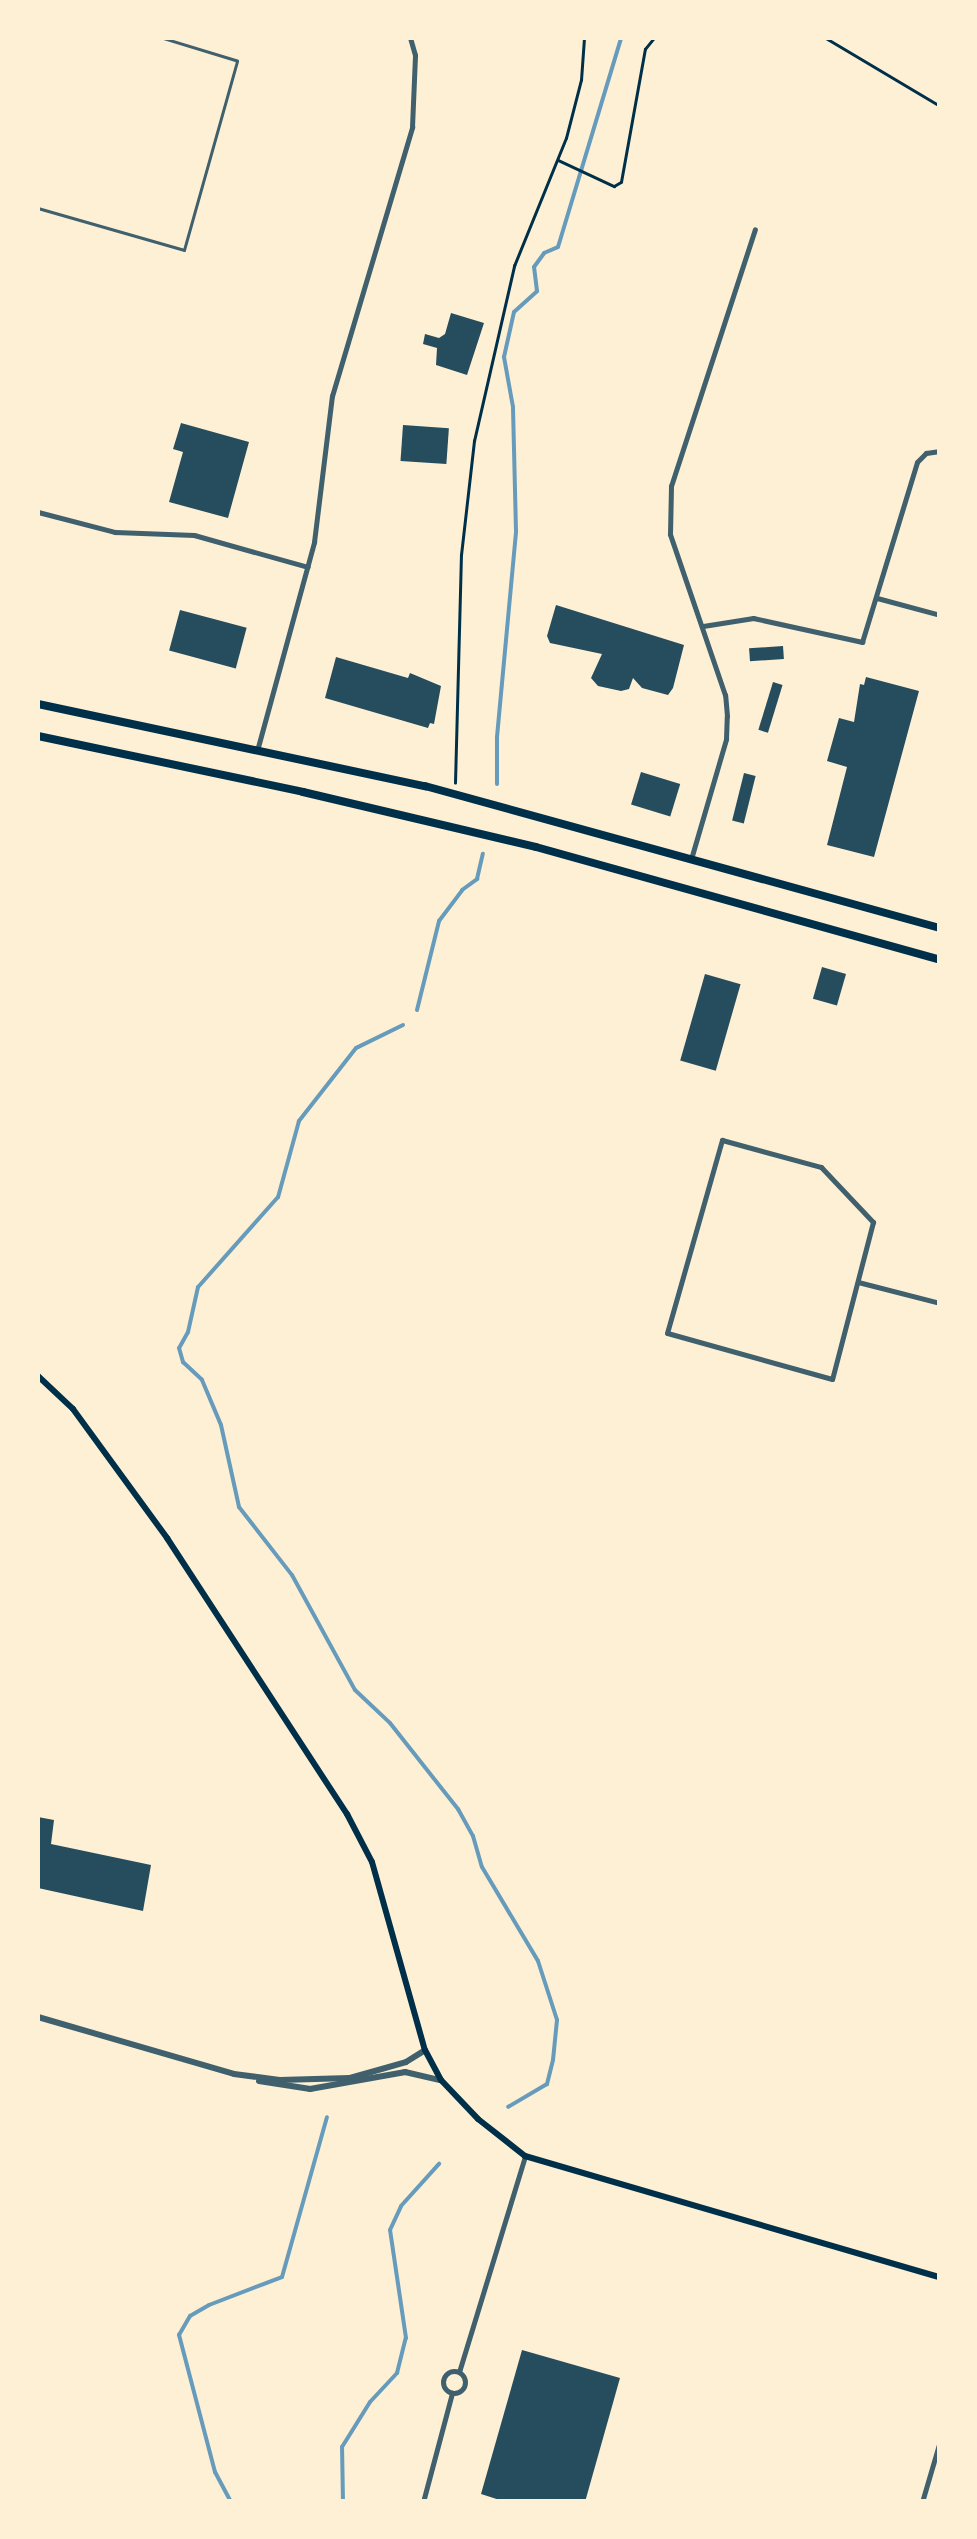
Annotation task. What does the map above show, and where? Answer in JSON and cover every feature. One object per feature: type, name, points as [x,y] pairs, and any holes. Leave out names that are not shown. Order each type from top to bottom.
[{"type":"highway","points":[[38,704],[258,747],[453,793],[940,928]]},
{"type":"highway","points":[[38,736],[536,848],[940,960]]},
{"type":"main road","points":[[38,1376],[73,1409],[168,1538],[347,1814],[372,1862],[426,2050],[441,2080],[478,2119],[525,2156],[940,2277]]},
{"type":"street","points":[[258,747],[308,567],[332,396],[412,126],[415,55],[410,38]]},
{"type":"street","points":[[691,859],[726,739],[727,716],[725,694],[670,534],[671,486],[754,229]]},
{"type":"street","points":[[703,626],[754,618],[862,642],[917,462],[926,454],[940,451]]},
{"type":"street","points":[[38,512],[114,532],[194,535],[308,567]]},
{"type":"street","points":[[877,598],[940,615]]},
{"type":"street","points":[[722,1140],[821,1166],[874,1222],[858,1282],[832,1380],[666,1333],[722,1140]]},
{"type":"street","points":[[858,1282],[940,1303]]},
{"type":"street","points":[[38,2017],[284,2088],[310,2089],[405,2072],[441,2080]]},
{"type":"street","points":[[234,2074],[280,2080],[350,2078],[406,2062],[426,2050]]},
{"type":"street","points":[[422,2502],[452,2393],[464,2387],[459,2372],[525,2156]]},
{"type":"street","points":[[452,2393],[446,2389],[444,2379],[448,2372],[459,2372]]},
{"type":"street","points":[[922,2502],[940,2441]]},
{"type":"lane","points":[[38,208],[184,250],[237,62],[162,38]]},
{"type":"path","points":[[453,793],[462,555],[474,441],[514,266],[556,160],[581,80],[584,38]]},
{"type":"path","points":[[556,160],[614,186],[621,182],[628,125],[646,49],[654,38]]},
{"type":"path","points":[[826,38],[940,106]]},
{"type":"building","points":[[451,313],[484,323],[467,375],[436,365],[437,348],[423,344],[425,334],[439,338],[445,334]]},
{"type":"building","points":[[181,423],[249,442],[228,518],[169,502],[183,452],[173,449]]},
{"type":"building","points":[[403,425],[449,428],[446,464],[400,461]]},
{"type":"building","points":[[556,605],[684,645],[668,695],[642,688],[633,678],[629,689],[621,691],[598,686],[591,678],[602,654],[550,643],[547,636]]},
{"type":"building","points":[[180,610],[247,628],[236,668],[169,651]]},
{"type":"building","points":[[783,646],[784,659],[750,661],[749,648]]},
{"type":"building","points":[[336,657],[408,678],[410,673],[441,686],[434,724],[430,723],[428,728],[325,698]]},
{"type":"building","points":[[866,677],[919,691],[874,857],[827,845],[847,767],[827,761],[839,718],[854,722],[860,684],[864,685]]},
{"type":"building","points":[[773,682],[783,685],[768,733],[758,730]]},
{"type":"building","points":[[641,772],[680,784],[670,817],[631,805]]},
{"type":"building","points":[[744,773],[756,776],[744,823],[732,821]]},
{"type":"building","points":[[822,967],[846,974],[837,1006],[813,999]]},
{"type":"building","points":[[705,974],[741,984],[716,1071],[680,1061]]},
{"type":"building","points":[[38,1817],[54,1820],[51,1844],[151,1865],[143,1911],[38,1888]]},
{"type":"building","points":[[522,2350],[620,2378],[585,2502],[506,2502],[481,2494]]},
{"type":"waterway","points":[[497,784],[497,737],[516,531],[513,407],[504,357],[514,312],[537,291],[534,267],[544,253],[558,247],[621,38]]},
{"type":"waterway","points":[[417,1010],[439,921],[462,890],[477,879],[483,854]]},
{"type":"waterway","points":[[403,1025],[356,1048],[299,1121],[278,1197],[198,1287],[188,1332],[179,1348],[183,1362],[202,1380],[221,1425],[239,1507],[292,1575],[355,1690],[390,1723],[458,1809],[473,1836],[482,1867],[538,1961],[557,2020],[553,2060],[547,2084],[508,2107]]},
{"type":"waterway","points":[[231,2502],[215,2472],[179,2335],[190,2316],[209,2305],[282,2277],[327,2117]]},
{"type":"waterway","points":[[343,2502],[342,2447],[370,2402],[397,2373],[406,2338],[390,2230],[401,2206],[439,2164]]}]
